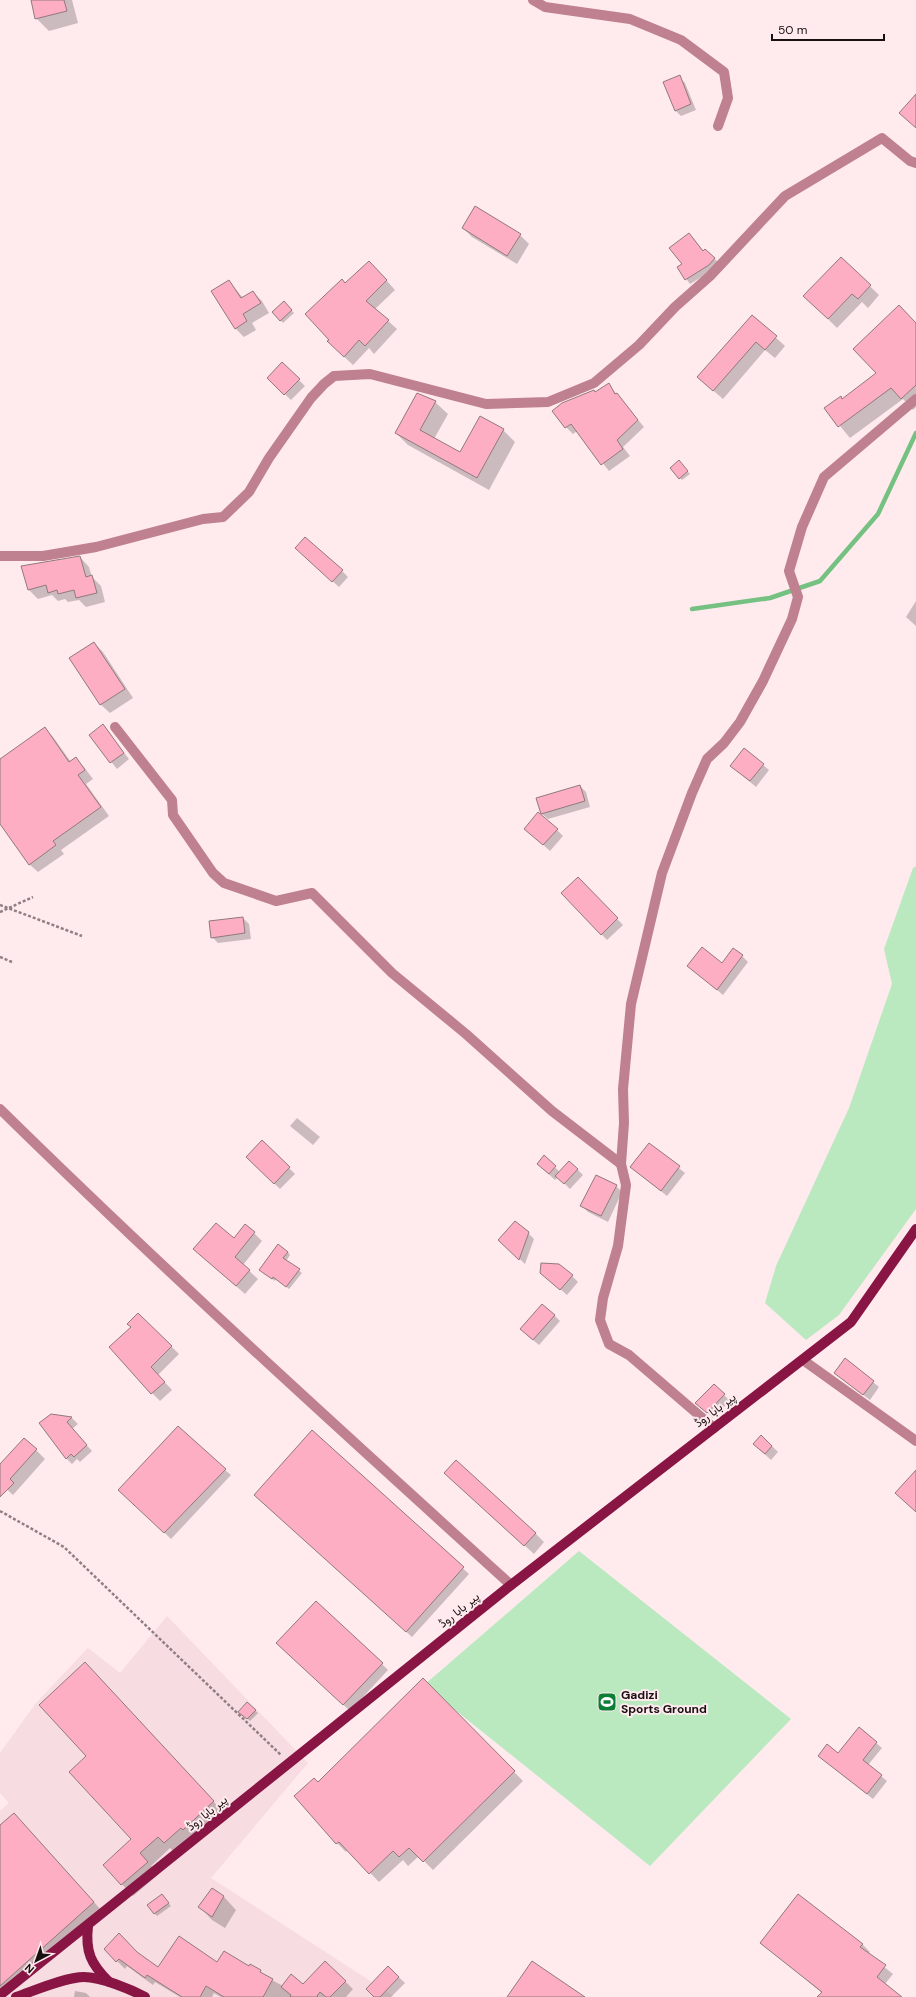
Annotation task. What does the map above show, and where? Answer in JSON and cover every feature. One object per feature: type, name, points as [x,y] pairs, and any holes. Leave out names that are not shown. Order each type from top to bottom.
[{"type":"main road","name":"پیر بابا روڈ","points":[[0,1995],[290,1764],[511,1585],[851,1322],[916,1229]]},
{"type":"main road","points":[[88,1926],[87,1938],[89,1955],[95,1968],[110,1982]]},
{"type":"main road","points":[[16,1997],[58,1983],[83,1977],[110,1982],[145,1997]]},
{"type":"street","points":[[533,0],[545,7],[630,19],[681,40],[724,72],[728,98],[718,126]]},
{"type":"street","points":[[1,558],[43,556],[96,547],[203,519],[224,517],[249,492],[269,458],[311,398],[334,376],[370,374],[486,404],[548,402],[594,383],[639,344],[675,307],[710,276],[785,196],[882,138],[910,161],[916,163]]},
{"type":"street","points":[[714,1428],[629,1355],[609,1344],[600,1320],[603,1298],[618,1246],[626,1185],[621,1164],[624,1123],[623,1089],[631,1004],[662,872],[692,793],[707,759],[724,743],[740,722],[763,681],[792,620],[798,597],[789,571],[802,527],[824,477],[916,399]]},
{"type":"street","points":[[116,728],[172,800],[173,815],[213,872],[224,883],[276,901],[312,893],[392,974],[466,1034],[552,1111],[621,1164]]},
{"type":"street","points":[[0,1109],[110,1217],[511,1585]]},
{"type":"street","points":[[803,1360],[916,1441]]},
{"type":"path","points":[[0,912],[33,897]]},
{"type":"path","points":[[0,905],[82,936]]},
{"type":"path","points":[[0,957],[12,962]]},
{"type":"path","points":[[0,1511],[64,1546],[290,1764]]},
{"type":"shaded area","points":[[167,1616],[308,1763],[211,1878],[395,1997],[0,1997],[0,1811],[9,1803],[0,1793],[0,1753],[36,1703],[88,1648],[120,1673]]},
{"type":"green space","points":[[916,866],[916,1209],[839,1315],[806,1340],[765,1303],[776,1266],[849,1108],[892,984],[884,949],[913,868]]},
{"type":"green space","name":"Gadizi Sports Ground","points":[[579,1551],[791,1719],[650,1866],[424,1685]]},
{"type":"building","points":[[31,0],[64,0],[67,11],[35,19]]},
{"type":"building","points":[[680,75],[691,104],[675,111],[663,82]]},
{"type":"building","points":[[916,94],[916,128],[899,113]]},
{"type":"building","points":[[475,206],[521,234],[507,256],[462,228]]},
{"type":"building","points":[[689,233],[703,251],[705,249],[715,258],[709,265],[685,280],[677,267],[682,264],[669,248]]},
{"type":"building","points":[[841,257],[871,285],[858,299],[852,294],[828,319],[803,296]]},
{"type":"building","points":[[369,261],[387,280],[366,301],[389,320],[365,346],[359,340],[344,357],[327,341],[329,340],[305,314],[342,279],[345,283]]},
{"type":"building","points":[[229,280],[241,298],[253,291],[261,303],[243,314],[247,321],[235,329],[211,291]]},
{"type":"building","points":[[284,301],[292,310],[280,321],[272,312]]},
{"type":"building","points":[[899,305],[916,323],[916,385],[901,399],[891,388],[838,427],[824,408],[841,396],[842,399],[876,373],[853,349]]},
{"type":"building","points":[[752,315],[777,336],[765,350],[756,342],[713,391],[697,377]]},
{"type":"building","points":[[282,362],[300,379],[284,395],[267,378]]},
{"type":"building","points":[[609,383],[615,394],[617,393],[638,420],[617,440],[623,449],[601,465],[571,424],[565,428],[552,411],[562,403],[594,390],[595,392]]},
{"type":"building","points":[[417,393],[436,401],[420,430],[460,452],[480,416],[504,429],[477,478],[395,433]]},
{"type":"building","points":[[679,460],[688,471],[679,479],[670,468]]},
{"type":"building","points":[[305,537],[343,570],[332,582],[295,548]]},
{"type":"building","points":[[80,556],[86,577],[92,575],[97,593],[76,598],[74,590],[58,594],[57,590],[48,593],[46,585],[28,590],[21,566]]},
{"type":"building","points":[[94,642],[125,689],[100,705],[69,658]]},
{"type":"building","points":[[103,724],[124,753],[110,763],[89,735]]},
{"type":"building","points":[[45,727],[69,762],[76,757],[85,770],[78,775],[101,807],[53,841],[56,845],[29,865],[0,824],[0,759]]},
{"type":"building","points":[[744,748],[764,764],[750,781],[730,766]]},
{"type":"building","points":[[580,785],[585,801],[541,814],[536,798]]},
{"type":"building","points":[[538,812],[558,829],[543,845],[524,829]]},
{"type":"building","points":[[578,877],[618,918],[601,935],[561,893]]},
{"type":"building","points":[[243,917],[245,933],[211,938],[209,921]]},
{"type":"building","points":[[702,947],[722,963],[733,948],[743,955],[717,990],[687,966]]},
{"type":"building","points":[[262,1140],[290,1167],[274,1184],[246,1157]]},
{"type":"building","points":[[649,1143],[680,1166],[661,1191],[630,1167]]},
{"type":"building","points":[[544,1155],[556,1166],[549,1174],[537,1164]]},
{"type":"building","points":[[569,1161],[578,1169],[564,1184],[555,1176]]},
{"type":"building","points":[[596,1175],[617,1185],[601,1216],[580,1206]]},
{"type":"building","points":[[515,1221],[529,1232],[519,1260],[498,1240]]},
{"type":"building","points":[[216,1223],[234,1238],[245,1224],[255,1232],[235,1257],[250,1270],[236,1286],[193,1249]]},
{"type":"building","points":[[278,1244],[288,1252],[283,1258],[300,1269],[286,1287],[273,1277],[272,1279],[259,1270]]},
{"type":"building","points":[[541,1263],[559,1264],[573,1275],[560,1290],[540,1273]]},
{"type":"building","points":[[542,1304],[555,1315],[533,1340],[520,1329]]},
{"type":"building","points":[[138,1313],[172,1346],[151,1367],[165,1382],[151,1394],[109,1347],[131,1327],[127,1324]]},
{"type":"building","points":[[845,1358],[874,1381],[863,1395],[834,1373]]},
{"type":"building","points":[[714,1384],[725,1394],[707,1413],[695,1403]]},
{"type":"building","points":[[51,1414],[72,1417],[67,1422],[87,1445],[74,1457],[71,1454],[66,1459],[39,1423]]},
{"type":"building","points":[[178,1426],[226,1469],[164,1533],[118,1490]]},
{"type":"building","points":[[312,1430],[464,1567],[406,1632],[254,1495]]},
{"type":"building","points":[[761,1435],[772,1446],[765,1454],[753,1444]]},
{"type":"building","points":[[24,1438],[37,1449],[10,1479],[14,1483],[0,1497],[0,1464]]},
{"type":"building","points":[[456,1460],[536,1533],[524,1546],[444,1473]]},
{"type":"building","points":[[916,1470],[916,1512],[895,1493]]},
{"type":"building","points":[[316,1601],[383,1663],[343,1705],[276,1643]]},
{"type":"building","points":[[85,1662],[214,1801],[183,1830],[181,1828],[164,1843],[158,1837],[140,1853],[148,1862],[121,1885],[103,1865],[131,1839],[69,1772],[86,1756],[39,1705]]},
{"type":"building","points":[[423,1678],[515,1771],[423,1862],[409,1848],[399,1857],[393,1851],[369,1874],[339,1842],[336,1844],[294,1796],[314,1778],[318,1782]]},
{"type":"building","points":[[247,1702],[256,1710],[247,1719],[238,1712]]},
{"type":"building","points":[[859,1727],[877,1742],[863,1760],[882,1775],[867,1794],[818,1756],[827,1744],[838,1753]]},
{"type":"building","points":[[14,1813],[94,1902],[0,1986],[0,1825]]},
{"type":"building","points":[[212,1888],[224,1896],[212,1917],[198,1907]]},
{"type":"building","points":[[162,1894],[169,1903],[154,1914],[147,1905]]},
{"type":"building","points":[[798,1894],[863,1944],[860,1947],[886,1965],[877,1977],[902,1997],[817,1997],[822,1992],[760,1943]]},
{"type":"building","points":[[119,1933],[137,1952],[158,1967],[179,1936],[217,1962],[224,1951],[249,1966],[250,1964],[261,1970],[260,1972],[273,1979],[263,1997],[224,1997],[206,1986],[200,1997],[182,1997],[147,1975],[145,1978],[119,1959],[116,1962],[104,1949]]},
{"type":"building","points":[[325,1961],[346,1981],[330,1997],[326,1997],[320,1992],[317,1996],[318,1997],[290,1997],[291,1995],[281,1987],[291,1974],[303,1984]]},
{"type":"building","points":[[532,1961],[585,1997],[507,1997]]},
{"type":"building","points":[[388,1966],[399,1977],[380,1997],[374,1997],[366,1989]]},
{"type":"waterway","points":[[692,609],[770,598],[820,581],[878,514],[916,433]]},
{"type":"place","name":"Gadizi Sports Ground","points":[[607,1702]]}]
